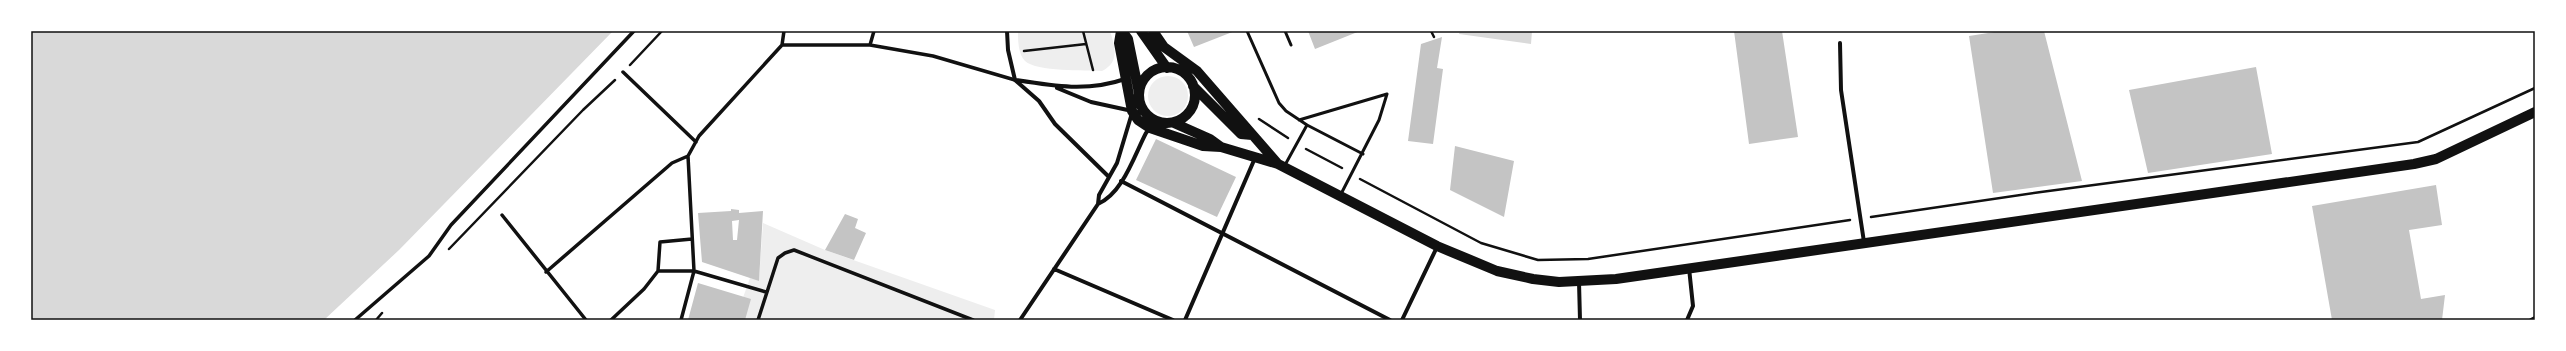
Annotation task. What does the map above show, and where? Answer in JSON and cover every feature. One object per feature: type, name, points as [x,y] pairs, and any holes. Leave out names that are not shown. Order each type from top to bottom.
[{"type":"main road","points":[[1121,31],[1128,39],[1136,75],[1140,104],[1146,114],[1161,123],[1174,123],[1210,139],[1221,147]]},
{"type":"main road","points":[[1121,31],[1119,43],[1132,111],[1138,120],[1150,128],[1203,146],[1221,147],[1281,165],[1438,246],[1503,273],[1540,280],[1579,282],[1689,268],[2414,164],[2436,159],[2535,112]]},
{"type":"main road","points":[[1141,31],[1167,68]]},
{"type":"main road","points":[[1153,31],[1164,47],[1197,70],[1247,126],[1252,135],[1281,165]]},
{"type":"main road","points":[[1126,79],[1136,75],[1167,68],[1183,73],[1193,86],[1241,134],[1252,135]]},
{"type":"main road","points":[[1139,93],[1144,80],[1154,71]]},
{"type":"main road","points":[[1174,123],[1189,113],[1194,104],[1193,86]]},
{"type":"street","points":[[355,320],[429,256],[452,225],[634,31]]},
{"type":"street","points":[[681,320],[694,271],[688,156],[696,142],[729,101],[782,45],[784,31]]},
{"type":"street","points":[[870,45],[874,31]]},
{"type":"street","points":[[1007,31],[1008,50],[1015,80],[1039,101],[1055,124],[1110,177]]},
{"type":"street","points":[[1840,43],[1841,90],[1864,243]]},
{"type":"street","points":[[782,45],[870,45],[933,56],[1015,80],[1054,87],[1092,88],[1126,79]]},
{"type":"street","points":[[623,72],[696,142]]},
{"type":"street","points":[[1054,87],[1091,102],[1146,114]]},
{"type":"street","points":[[1020,320],[1098,204],[1099,195],[1110,177],[1125,141],[1132,111]]},
{"type":"street","points":[[1098,204],[1107,200],[1121,181],[1150,128],[1161,123]]},
{"type":"street","points":[[546,272],[672,163],[688,156]]},
{"type":"street","points":[[1185,320],[1224,234],[1255,158]]},
{"type":"street","points":[[1121,181],[1390,320]]},
{"type":"street","points":[[502,215],[546,272],[586,320]]},
{"type":"street","points":[[611,320],[644,289],[658,271],[660,242],[692,239]]},
{"type":"street","points":[[1402,320],[1438,246]]},
{"type":"street","points":[[758,320],[778,258],[785,253],[794,250],[973,320]]},
{"type":"street","points":[[1687,320],[1693,306],[1689,268]]},
{"type":"street","points":[[1054,269],[1173,320]]},
{"type":"street","points":[[658,271],[694,271],[766,292]]},
{"type":"street","points":[[1579,282],[1580,320]]},
{"type":"street","points":[[2531,320],[2535,318]]},
{"type":"lane","points":[[1247,31],[1279,103],[1307,125],[1363,154]]},
{"type":"lane","points":[[1285,31],[1291,45]]},
{"type":"lane","points":[[1300,120],[1387,94],[1379,120],[1363,154],[1339,196]]},
{"type":"lane","points":[[1281,165],[1307,125]]},
{"type":"path","points":[[443,255],[583,110],[623,72],[662,31]]},
{"type":"path","points":[[1082,31],[1093,70]]},
{"type":"path","points":[[1431,31],[1434,37]]},
{"type":"path","points":[[1024,51],[1086,44]]},
{"type":"path","points":[[1869,217],[2041,192],[2418,142],[2535,88]]},
{"type":"path","points":[[1303,147],[1345,170]]},
{"type":"path","points":[[1359,178],[1481,243],[1538,260],[1588,259],[1853,220]]},
{"type":"path","points":[[376,320],[386,308]]},
{"type":"shaded area","points":[[31,31],[613,31],[399,250],[324,320],[31,320]]},
{"type":"shaded area","points":[[1018,31],[1110,31],[1115,54],[1114,59],[1108,67],[1102,71],[1050,69],[1031,65],[1025,61],[1021,55]]},
{"type":"shaded area","points":[[1460,31],[1532,31],[1531,44],[1459,34]]},
{"type":"shaded area","points":[[1172,76],[1179,79],[1185,85],[1188,96],[1187,104],[1179,113],[1172,116],[1164,116],[1157,113],[1149,104],[1148,92],[1151,85],[1160,77]]},
{"type":"shaded area","points":[[763,223],[825,250],[995,310],[994,320],[735,320],[750,278],[759,280]]},
{"type":"building","points":[[1187,31],[1235,31],[1194,47]]},
{"type":"building","points":[[1308,31],[1360,31],[1315,49]]},
{"type":"building","points":[[1734,31],[1782,31],[1798,137],[1749,144]]},
{"type":"building","points":[[2001,31],[2044,31],[2082,181],[1993,193],[1969,36]]},
{"type":"building","points":[[1442,37],[1437,68],[1443,69],[1433,144],[1408,141],[1421,44]]},
{"type":"building","points":[[2256,67],[2272,154],[2148,173],[2129,90]]},
{"type":"building","points":[[1156,139],[1236,177],[1217,217],[1136,180]]},
{"type":"building","points":[[1455,146],[1514,161],[1504,217],[1450,190]]},
{"type":"building","points":[[2436,185],[2442,225],[2409,230],[2421,299],[2445,295],[2442,320],[2332,320],[2312,206]]},
{"type":"building","points":[[731,209],[739,210],[739,213],[763,211],[759,281],[702,262],[698,213],[731,211]],"holes":[[[739,220],[737,240],[733,240],[732,221]]]},
{"type":"building","points":[[845,214],[858,219],[855,228],[866,233],[854,260],[825,250]]},
{"type":"building","points":[[698,283],[751,299],[745,320],[688,320]]}]
